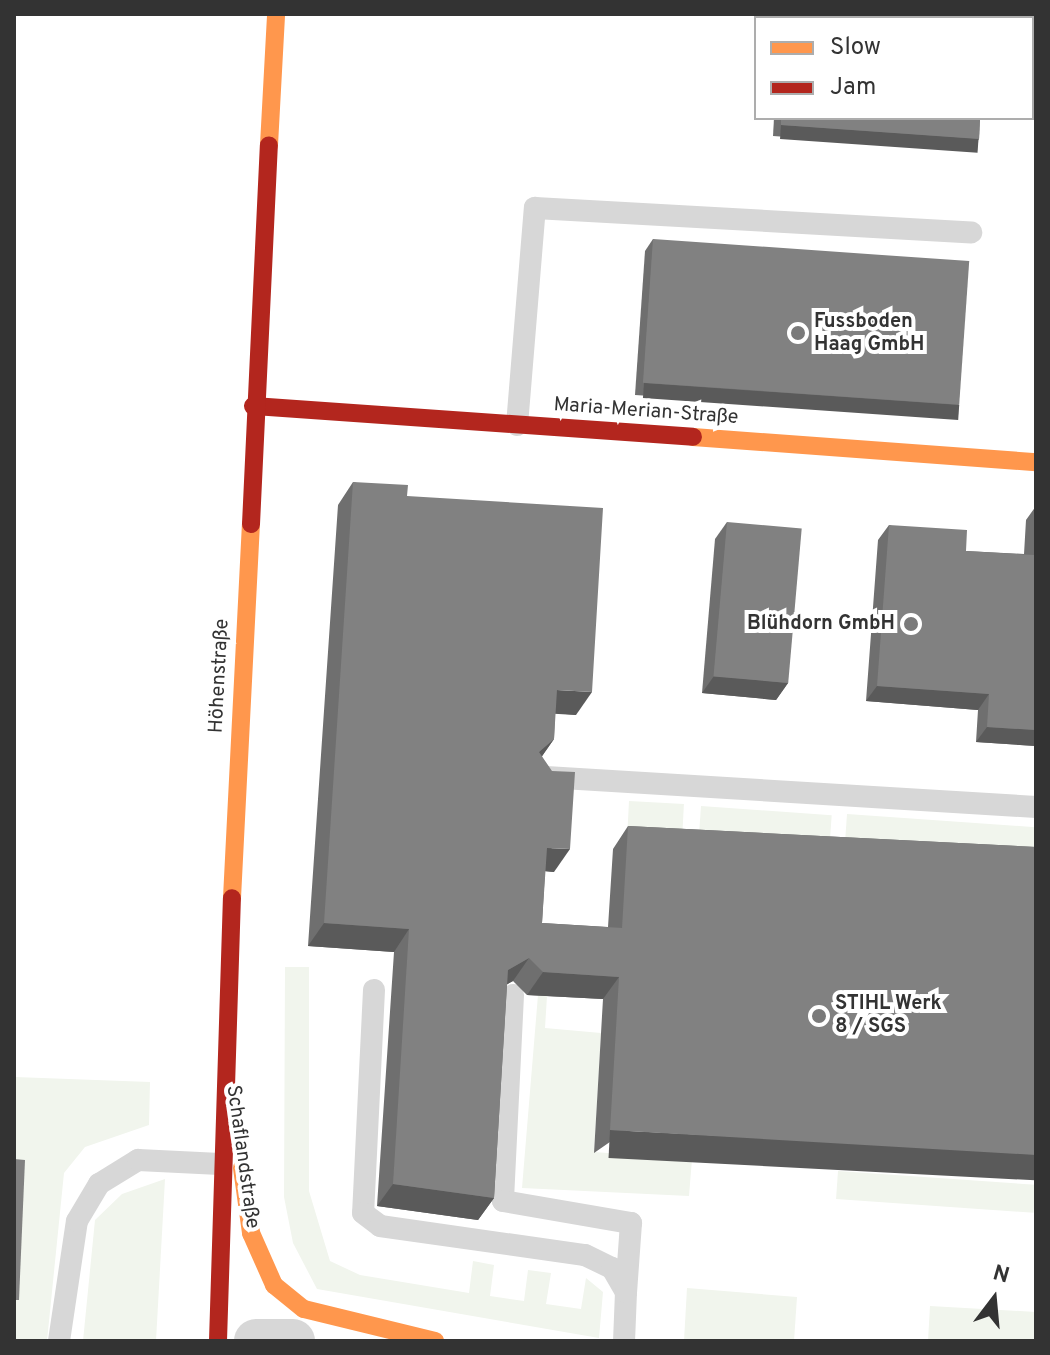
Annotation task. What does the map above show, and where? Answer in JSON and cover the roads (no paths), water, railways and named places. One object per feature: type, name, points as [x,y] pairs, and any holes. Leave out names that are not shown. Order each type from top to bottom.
[{"type":"main road","name":"Höhenstraße","points":[[218,1341],[220,1164],[253,406],[276,14]]},
{"type":"main road","name":"Maria-Merian-Straße","points":[[253,406],[1036,462]]},
{"type":"main road","name":"Schaflandstraße","points":[[226,1042],[251,1233],[274,1285],[304,1309],[435,1341]]},
{"type":"street","points":[[256,1341],[293,1341]]},
{"type":"lane","points":[[517,425],[535,208],[971,232]]},
{"type":"lane","points":[[537,776],[1036,807]]},
{"type":"lane","points":[[374,990],[363,1213],[380,1226],[585,1255],[612,1268],[626,1292]]},
{"type":"lane","points":[[513,995],[503,1201],[631,1223],[624,1341]]},
{"type":"lane","name":"Schaflandstraße","points":[[59,1341],[77,1221],[99,1184],[138,1160],[220,1164]]},
{"type":"place","name":"Fussboden Haag GmbH","points":[[798,333]]},
{"type":"place","name":"Blühdorn GmbH","points":[[911,624]]},
{"type":"place","name":"STIHL Werk 8 / SGS","points":[[819,1016]]}]
